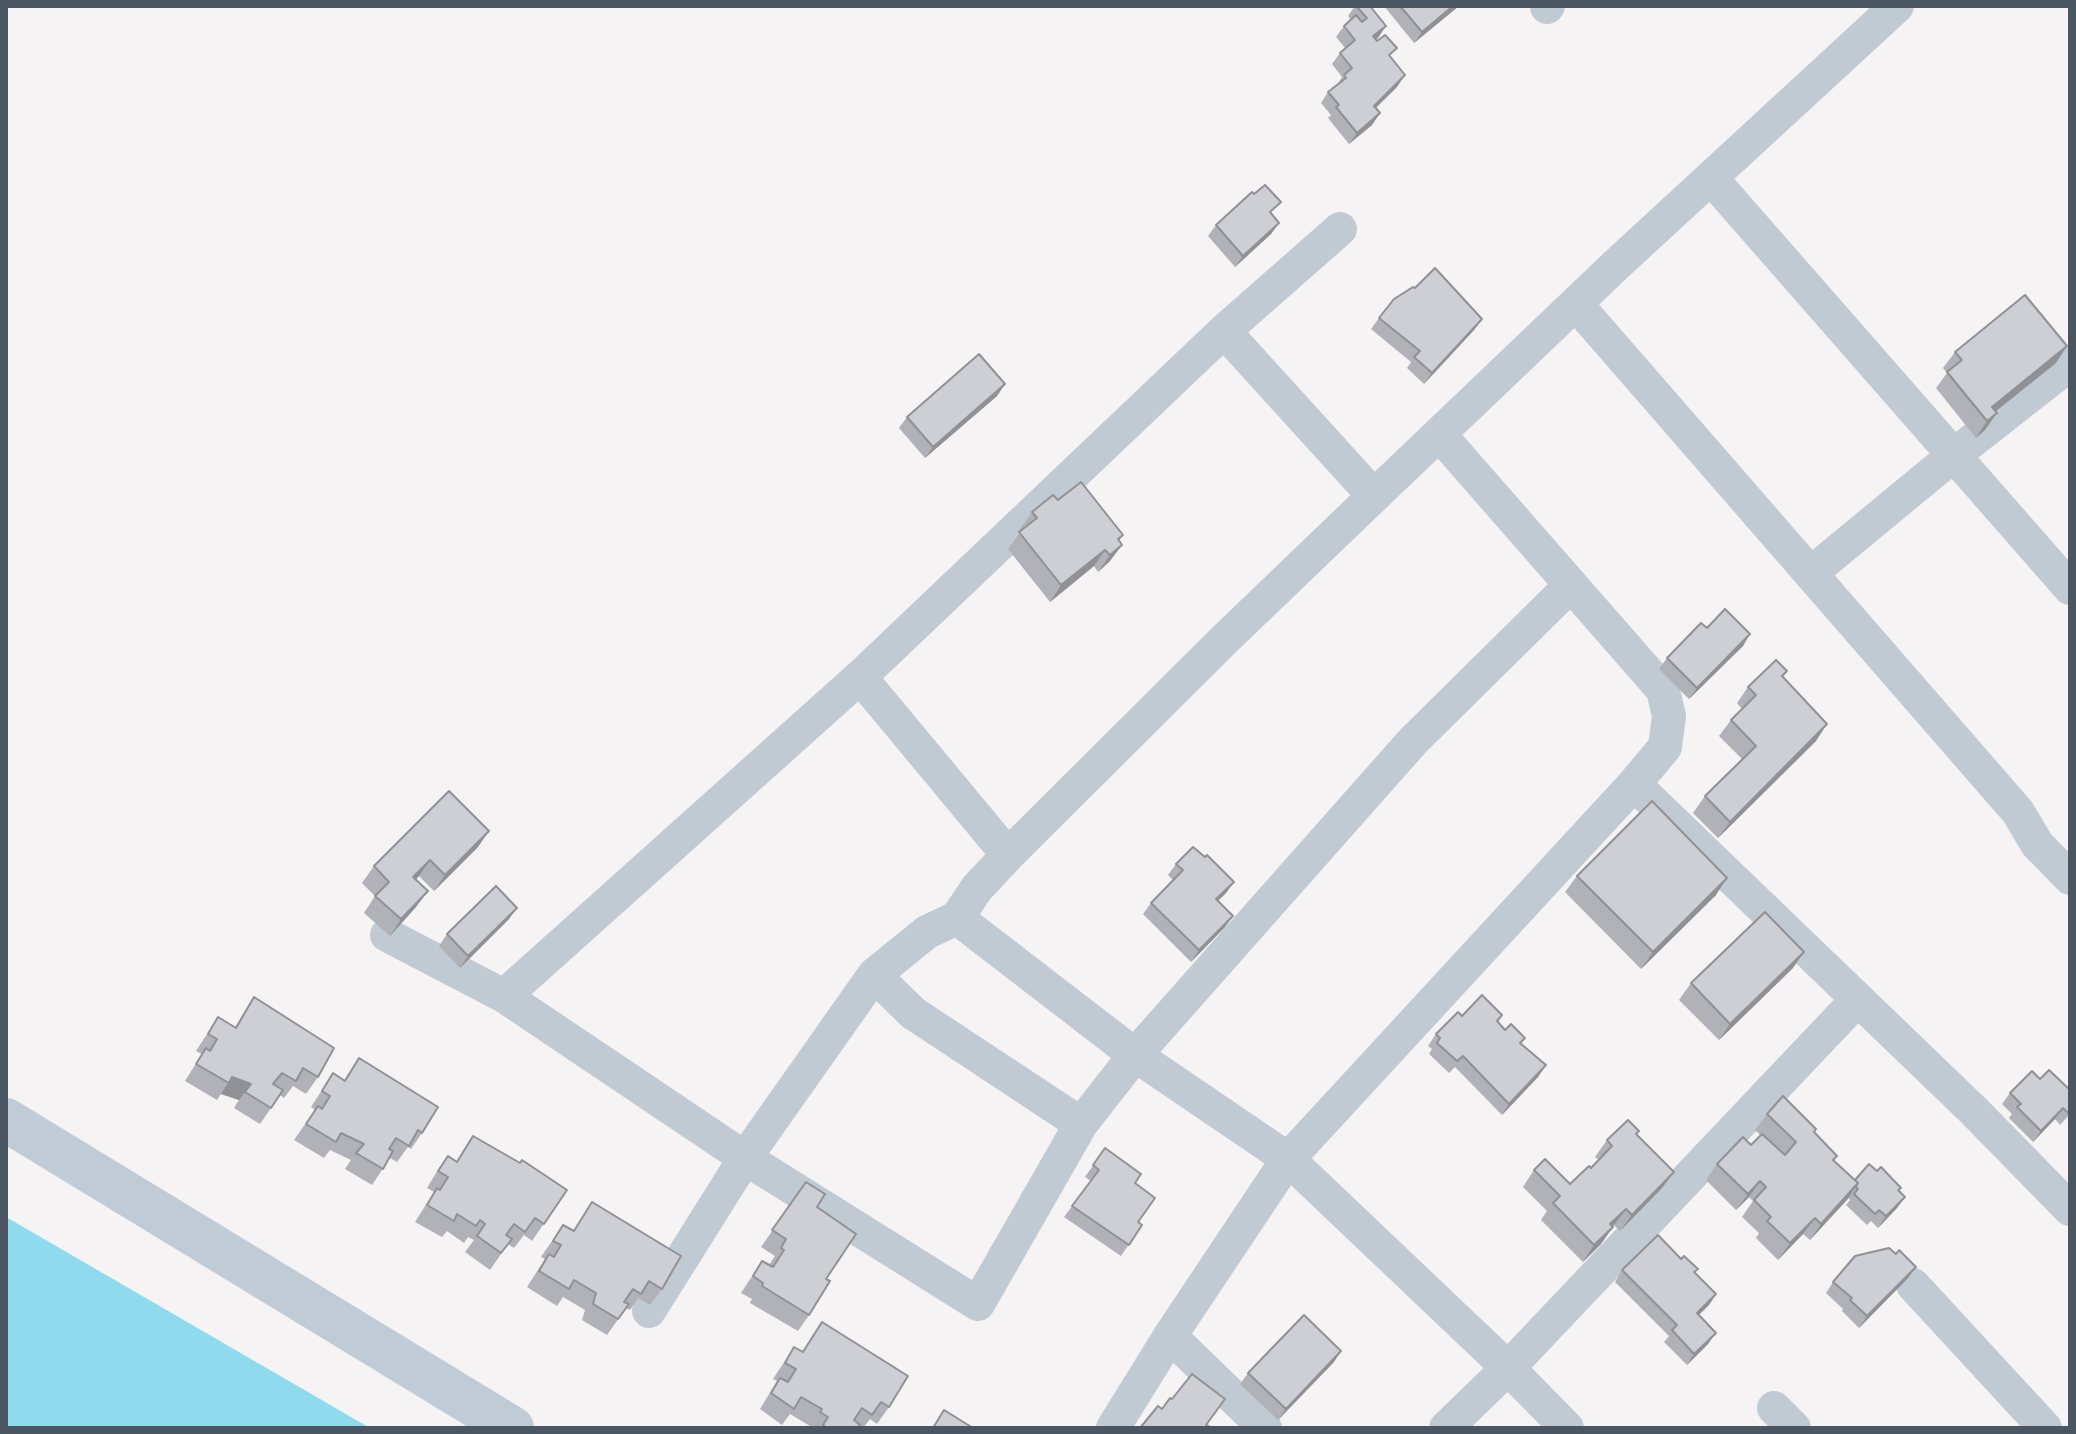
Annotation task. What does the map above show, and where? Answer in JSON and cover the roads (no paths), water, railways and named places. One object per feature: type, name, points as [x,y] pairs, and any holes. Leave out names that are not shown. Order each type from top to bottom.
[{"type":"street","points":[[649,1311],[745,1158],[874,975],[927,932],[957,918],[977,888],[1008,855],[1223,641],[1576,304],[1897,6]]},
{"type":"street","points":[[1711,178],[2070,588]]},
{"type":"street","points":[[504,996],[860,677],[1224,331],[1340,229]]},
{"type":"street","points":[[1576,304],[2018,812],[2037,844],[2070,878]]},
{"type":"street","points":[[1224,331],[1374,496]]},
{"type":"street","points":[[1811,573],[2070,364]]},
{"type":"street","points":[[1113,1428],[1288,1159],[1665,747],[1669,716],[1663,690],[1439,434]]},
{"type":"street","points":[[387,935],[504,996],[745,1158],[978,1304],[1081,1124],[1135,1055],[1413,741],[1571,585]]},
{"type":"street","points":[[860,677],[1008,855]]},
{"type":"street","points":[[1634,784],[1974,1111],[2070,1209]]},
{"type":"street","points":[[957,918],[1135,1055],[1288,1159],[1567,1428]]},
{"type":"street","points":[[874,975],[913,1013],[1081,1124]]},
{"type":"street","points":[[1446,1428],[1508,1368],[1858,999]]},
{"type":"street","points":[[6,1120],[512,1428]]},
{"type":"street","points":[[1913,1285],[2045,1428]]},
{"type":"street","points":[[1170,1336],[1265,1428]]},
{"type":"water","points":[[6,1217],[370,1428],[6,1428]]}]
